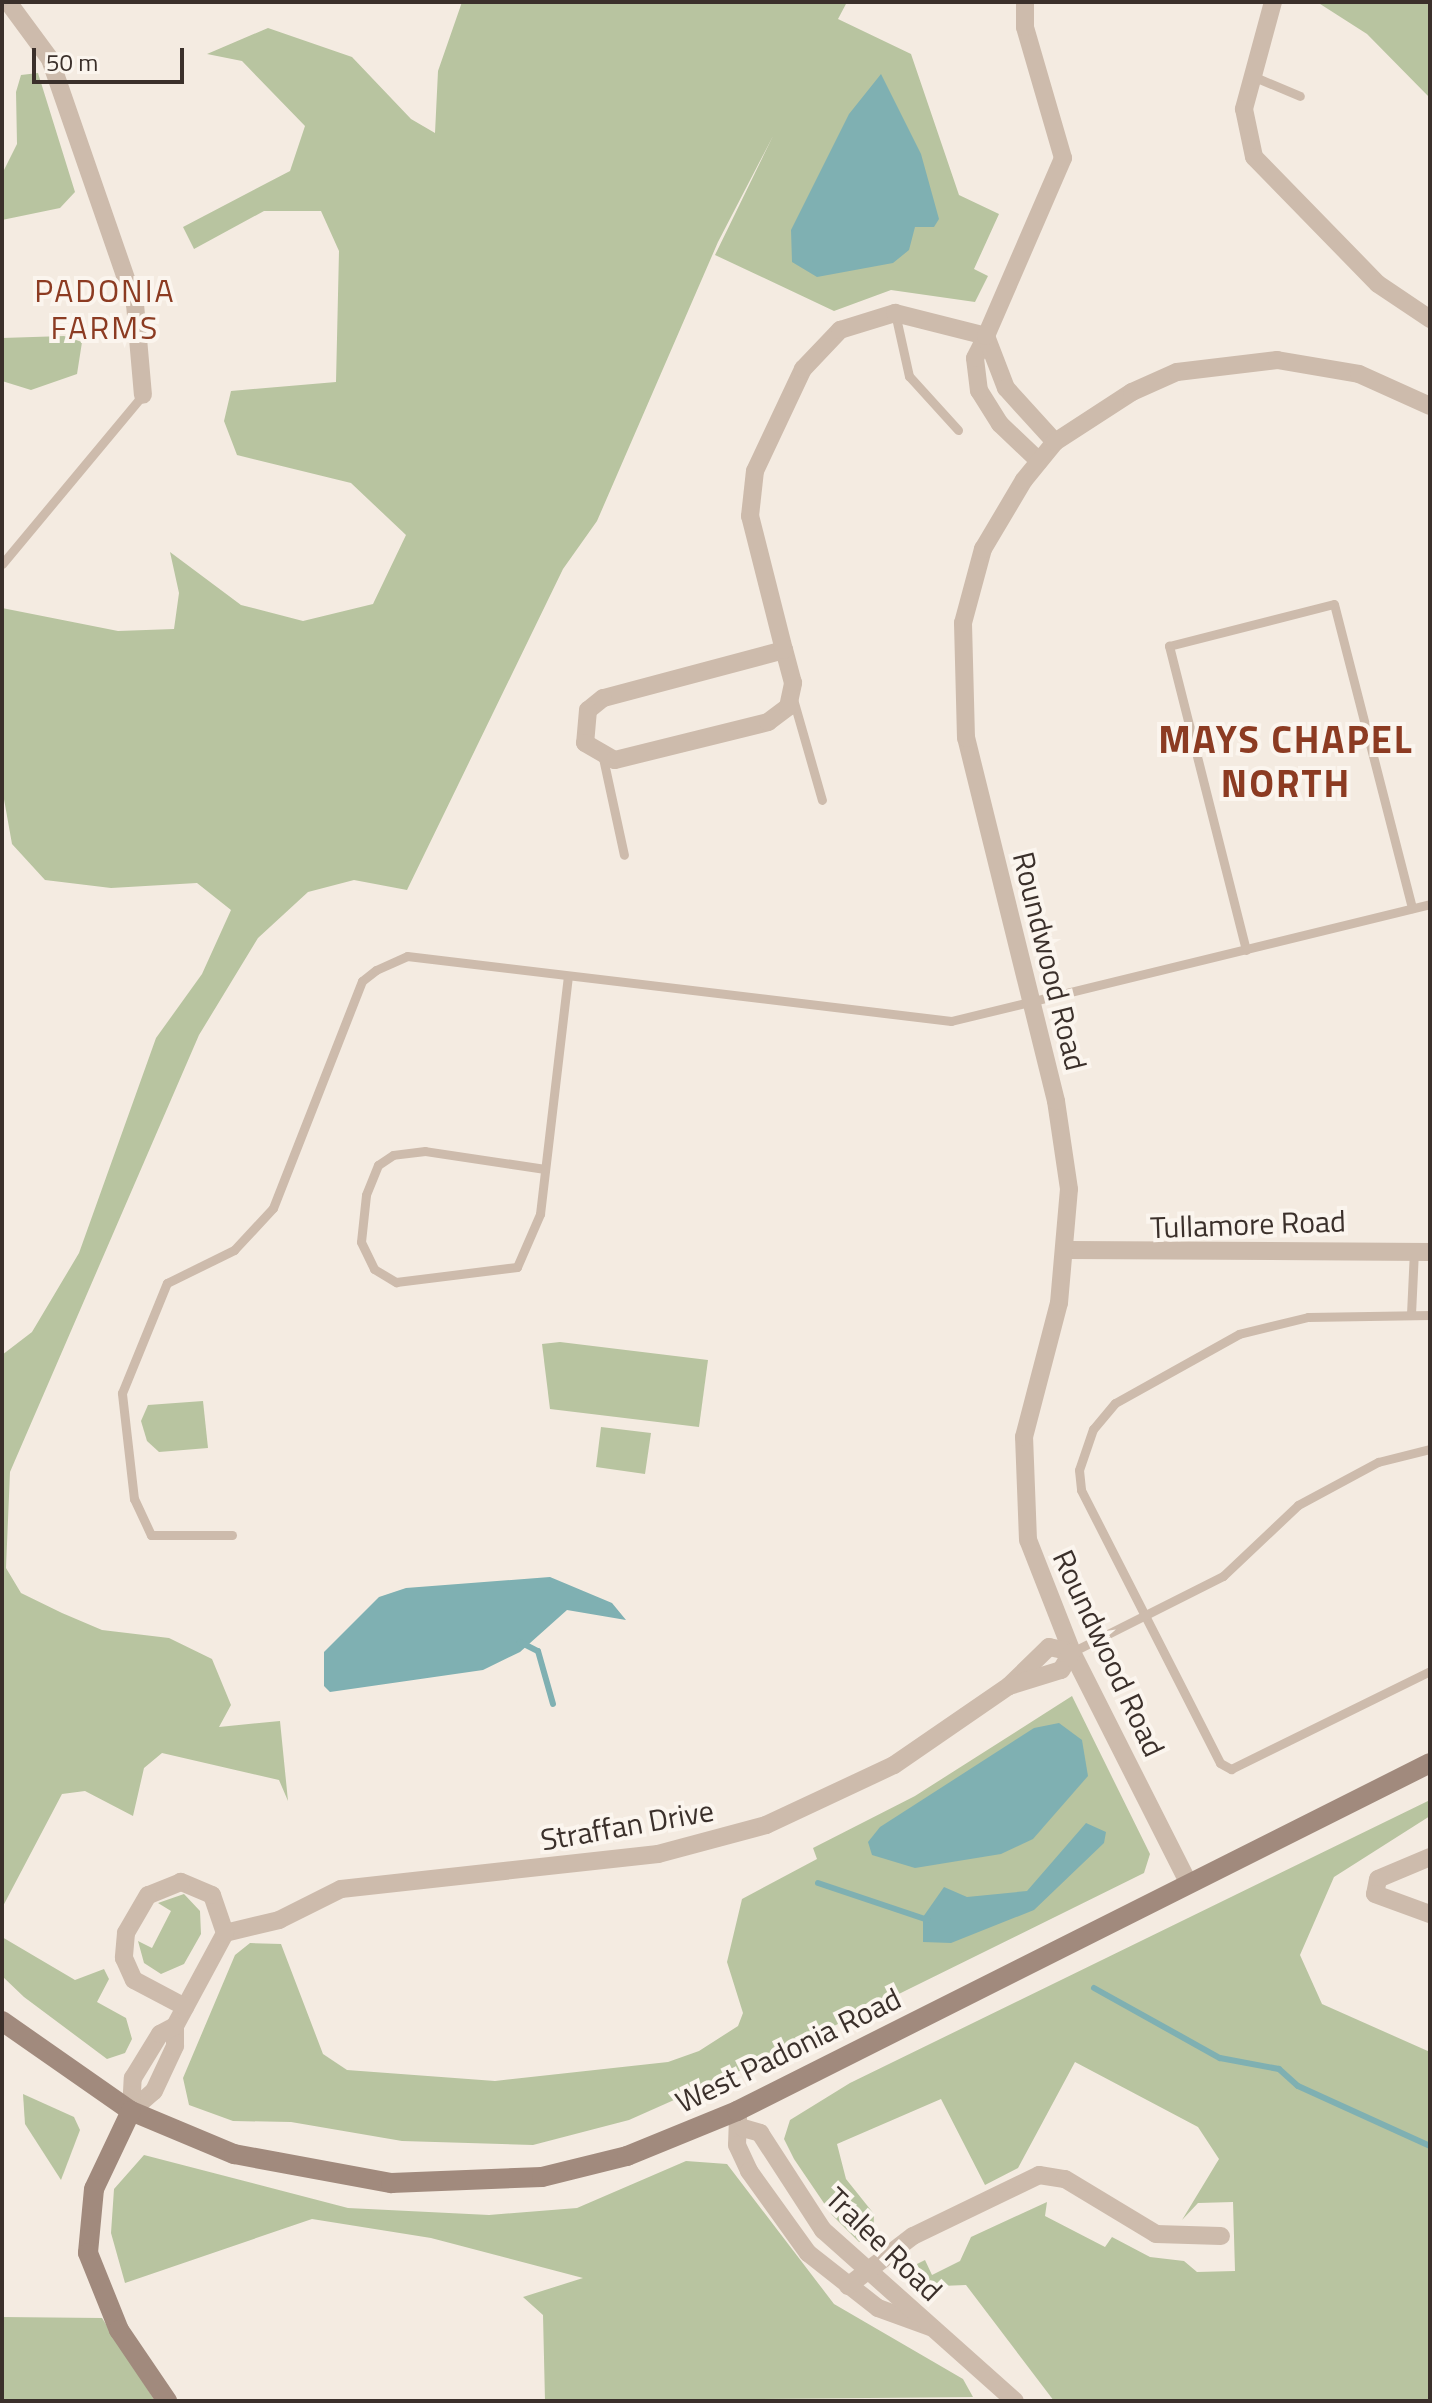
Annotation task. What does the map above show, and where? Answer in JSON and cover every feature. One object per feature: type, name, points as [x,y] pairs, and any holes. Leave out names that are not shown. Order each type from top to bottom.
[{"type":"main road","name":"West Padonia Road","points":[[2,2021],[131,2111],[284,2169],[447,2186],[582,2169],[739,2120],[1189,1884],[1430,1763]]},
{"type":"main road","points":[[131,2111],[94,2189],[88,2253],[112,2316],[167,2401]]},
{"type":"street","points":[[8,2],[50,59],[135,304],[143,395]]},
{"type":"street","points":[[1025,2],[1025,27],[1063,158],[975,358],[979,391],[1000,424],[1039,461]]},
{"type":"street","points":[[1273,2],[1250,75],[1246,134],[1267,177],[1388,293],[1430,319]]},
{"type":"street","points":[[784,650],[595,703],[583,733],[603,758],[768,722],[792,696],[784,650],[750,516],[755,471],[822,344],[853,322],[895,313],[986,336]]},
{"type":"street","points":[[986,336],[1006,388],[1055,442]]},
{"type":"street","name":"Roundwood Road","points":[[1189,1884],[1072,1652],[1028,1540],[1022,1475],[1069,1250],[1064,1141],[966,738],[959,667],[983,549],[1039,461],[1055,442],[1132,392],[1229,363],[1316,364],[1392,385],[1430,406]]},
{"type":"street","name":"Tullamore Road","points":[[1069,1250],[1143,1256],[1422,1251]]},
{"type":"street","name":"Straffan Drive","points":[[225,1933],[279,1920],[341,1889],[609,1862],[716,1841],[853,1789],[1009,1686],[1061,1670],[1072,1652]]},
{"type":"street","points":[[1429,1909],[1375,1894],[1378,1879],[1430,1857]]},
{"type":"street","points":[[131,2111],[154,2091],[175,2046],[175,2026],[225,1933],[212,1895],[181,1882],[148,1895],[126,1933],[126,1970],[185,2007]]},
{"type":"street","name":"Tralee Road","points":[[930,2327],[894,2317],[848,2286],[781,2221],[737,2145],[739,2120],[760,2133],[803,2205],[867,2270],[930,2327],[987,2368],[1015,2401]]},
{"type":"street","points":[[848,2286],[913,2236],[1039,2175],[1065,2179],[1156,2234],[1221,2236]]},
{"type":"lane","points":[[1250,75],[1300,96]]},
{"type":"lane","points":[[895,313],[909,376],[958,430]]},
{"type":"lane","points":[[2,564],[143,395]]},
{"type":"lane","points":[[1246,950],[1169,646],[1334,604],[1412,908]]},
{"type":"lane","points":[[792,696],[822,800]]},
{"type":"lane","points":[[603,758],[624,855]]},
{"type":"lane","points":[[232,1535],[151,1535],[134,1499],[122,1393],[167,1283],[234,1250],[273,1208],[362,981],[376,970],[407,956],[929,1021],[1032,1002],[1430,904]]},
{"type":"lane","points":[[545,1169],[437,1153],[393,1155],[378,1165],[361,1242],[374,1269],[396,1282],[498,1271],[517,1267],[533,1244],[545,1169],[568,977]]},
{"type":"lane","points":[[1411,1314],[1422,1251]]},
{"type":"lane","points":[[1430,1315],[1308,1317],[1239,1334],[1136,1389],[1093,1429],[1083,1451],[1081,1490],[1220,1763],[1231,1769],[1430,1671]]},
{"type":"lane","points":[[1072,1652],[1148,1617],[1245,1561],[1298,1505],[1378,1462],[1430,1449]]},
{"type":"green space","points":[[462,2],[847,2],[838,19],[911,54],[959,195],[999,214],[974,269],[988,276],[975,302],[891,290],[834,311],[715,255],[773,136],[718,242],[597,521],[563,569],[407,890],[354,880],[308,892],[258,938],[199,1035],[10,1472],[6,1568],[21,1593],[62,1613],[102,1630],[169,1638],[212,1659],[231,1705],[219,1727],[280,1721],[288,1801],[279,1780],[162,1753],[144,1768],[133,1816],[85,1791],[62,1794],[2,1908],[2,1355],[32,1332],[79,1253],[156,1038],[202,974],[231,910],[197,883],[111,888],[45,880],[12,844],[2,788],[2,608],[118,631],[174,629],[179,593],[170,552],[241,605],[303,621],[373,604],[406,535],[351,483],[237,455],[224,421],[231,391],[336,382],[339,251],[321,211],[264,211],[194,249],[183,227],[290,171],[305,126],[242,61],[207,54],[268,28],[352,57],[411,119],[435,133],[438,71]]},
{"type":"green space","points":[[1317,2],[1430,2],[1430,98],[1367,34]]},
{"type":"green space","points":[[38,73],[75,192],[60,208],[2,220],[2,174],[17,144],[16,92],[21,75]]},
{"type":"green space","points":[[64,336],[82,342],[77,374],[31,390],[2,381],[2,338]]},
{"type":"green space","points":[[560,1342],[708,1360],[699,1427],[550,1409],[542,1344]]},
{"type":"green space","points":[[203,1401],[208,1448],[159,1452],[147,1441],[141,1421],[148,1405]]},
{"type":"green space","points":[[601,1427],[651,1433],[645,1474],[596,1467]]},
{"type":"green space","points":[[1072,1696],[1150,1854],[1144,1873],[771,2057],[629,2120],[533,2145],[402,2141],[291,2122],[233,2121],[189,2105],[183,2078],[235,1955],[250,1943],[281,1944],[323,2054],[347,2070],[495,2081],[668,2062],[699,2051],[738,2026],[743,2013],[727,1962],[742,1899],[817,1859],[813,1848],[915,1796]]},
{"type":"green space","points":[[1430,1800],[1430,1816],[1334,1877],[1300,1955],[1322,2004],[1430,2052],[1430,2401],[1054,2401],[966,2285],[916,2287],[917,2264],[925,2260],[932,2275],[960,2261],[971,2237],[1047,2202],[1045,2216],[1105,2247],[1112,2237],[1150,2257],[1184,2261],[1197,2272],[1235,2271],[1233,2202],[1198,2203],[1182,2220],[1219,2159],[1198,2127],[1075,2062],[1018,2168],[985,2185],[941,2099],[837,2144],[846,2179],[874,2214],[873,2243],[859,2242],[832,2215],[794,2159],[784,2139],[790,2120],[850,2083]]},
{"type":"green space","points":[[184,1894],[200,1911],[201,1934],[184,1964],[161,1974],[144,1963],[138,1941],[152,1948],[171,1911],[158,1903]]},
{"type":"green space","points":[[2,1937],[75,1980],[104,1969],[109,1979],[97,2002],[126,2018],[132,2039],[125,2053],[107,2059],[24,1997],[2,1976]]},
{"type":"green space","points":[[23,2094],[74,2117],[80,2130],[61,2180],[25,2124]]},
{"type":"green space","points":[[144,2155],[348,2208],[489,2215],[577,2208],[686,2161],[727,2164],[834,2304],[963,2379],[973,2397],[545,2401],[543,2315],[523,2297],[583,2278],[431,2238],[312,2219],[125,2283],[111,2233],[114,2189]]},
{"type":"green space","points":[[2,2317],[102,2318],[155,2401],[2,2401]]},
{"type":"water","points":[[881,74],[921,154],[939,219],[934,227],[915,227],[909,250],[893,263],[817,277],[792,262],[791,230],[849,114]]},
{"type":"water","points":[[550,1577],[612,1603],[626,1620],[567,1610],[520,1652],[483,1670],[330,1692],[324,1686],[324,1652],[379,1597],[406,1588]]},
{"type":"water","points":[[1059,1723],[1082,1740],[1088,1776],[1033,1839],[1001,1854],[915,1868],[872,1855],[868,1842],[880,1827],[1034,1728]]},
{"type":"water","points":[[1086,1823],[1106,1832],[1104,1843],[1034,1910],[951,1943],[923,1942],[923,1917],[944,1887],[967,1897],[1027,1891]]},
{"type":"waterway","points":[[520,1642],[538,1651],[553,1704]]},
{"type":"waterway","points":[[818,1883],[928,1920]]},
{"type":"waterway","points":[[1094,1988],[1220,2058],[1279,2069],[1298,2086],[1430,2146]]},
{"type":"district","name":"PADONIA FARMS","points":[[105,310]]},
{"type":"district","name":"MAYS CHAPEL NORTH","points":[[1286,762]]}]
